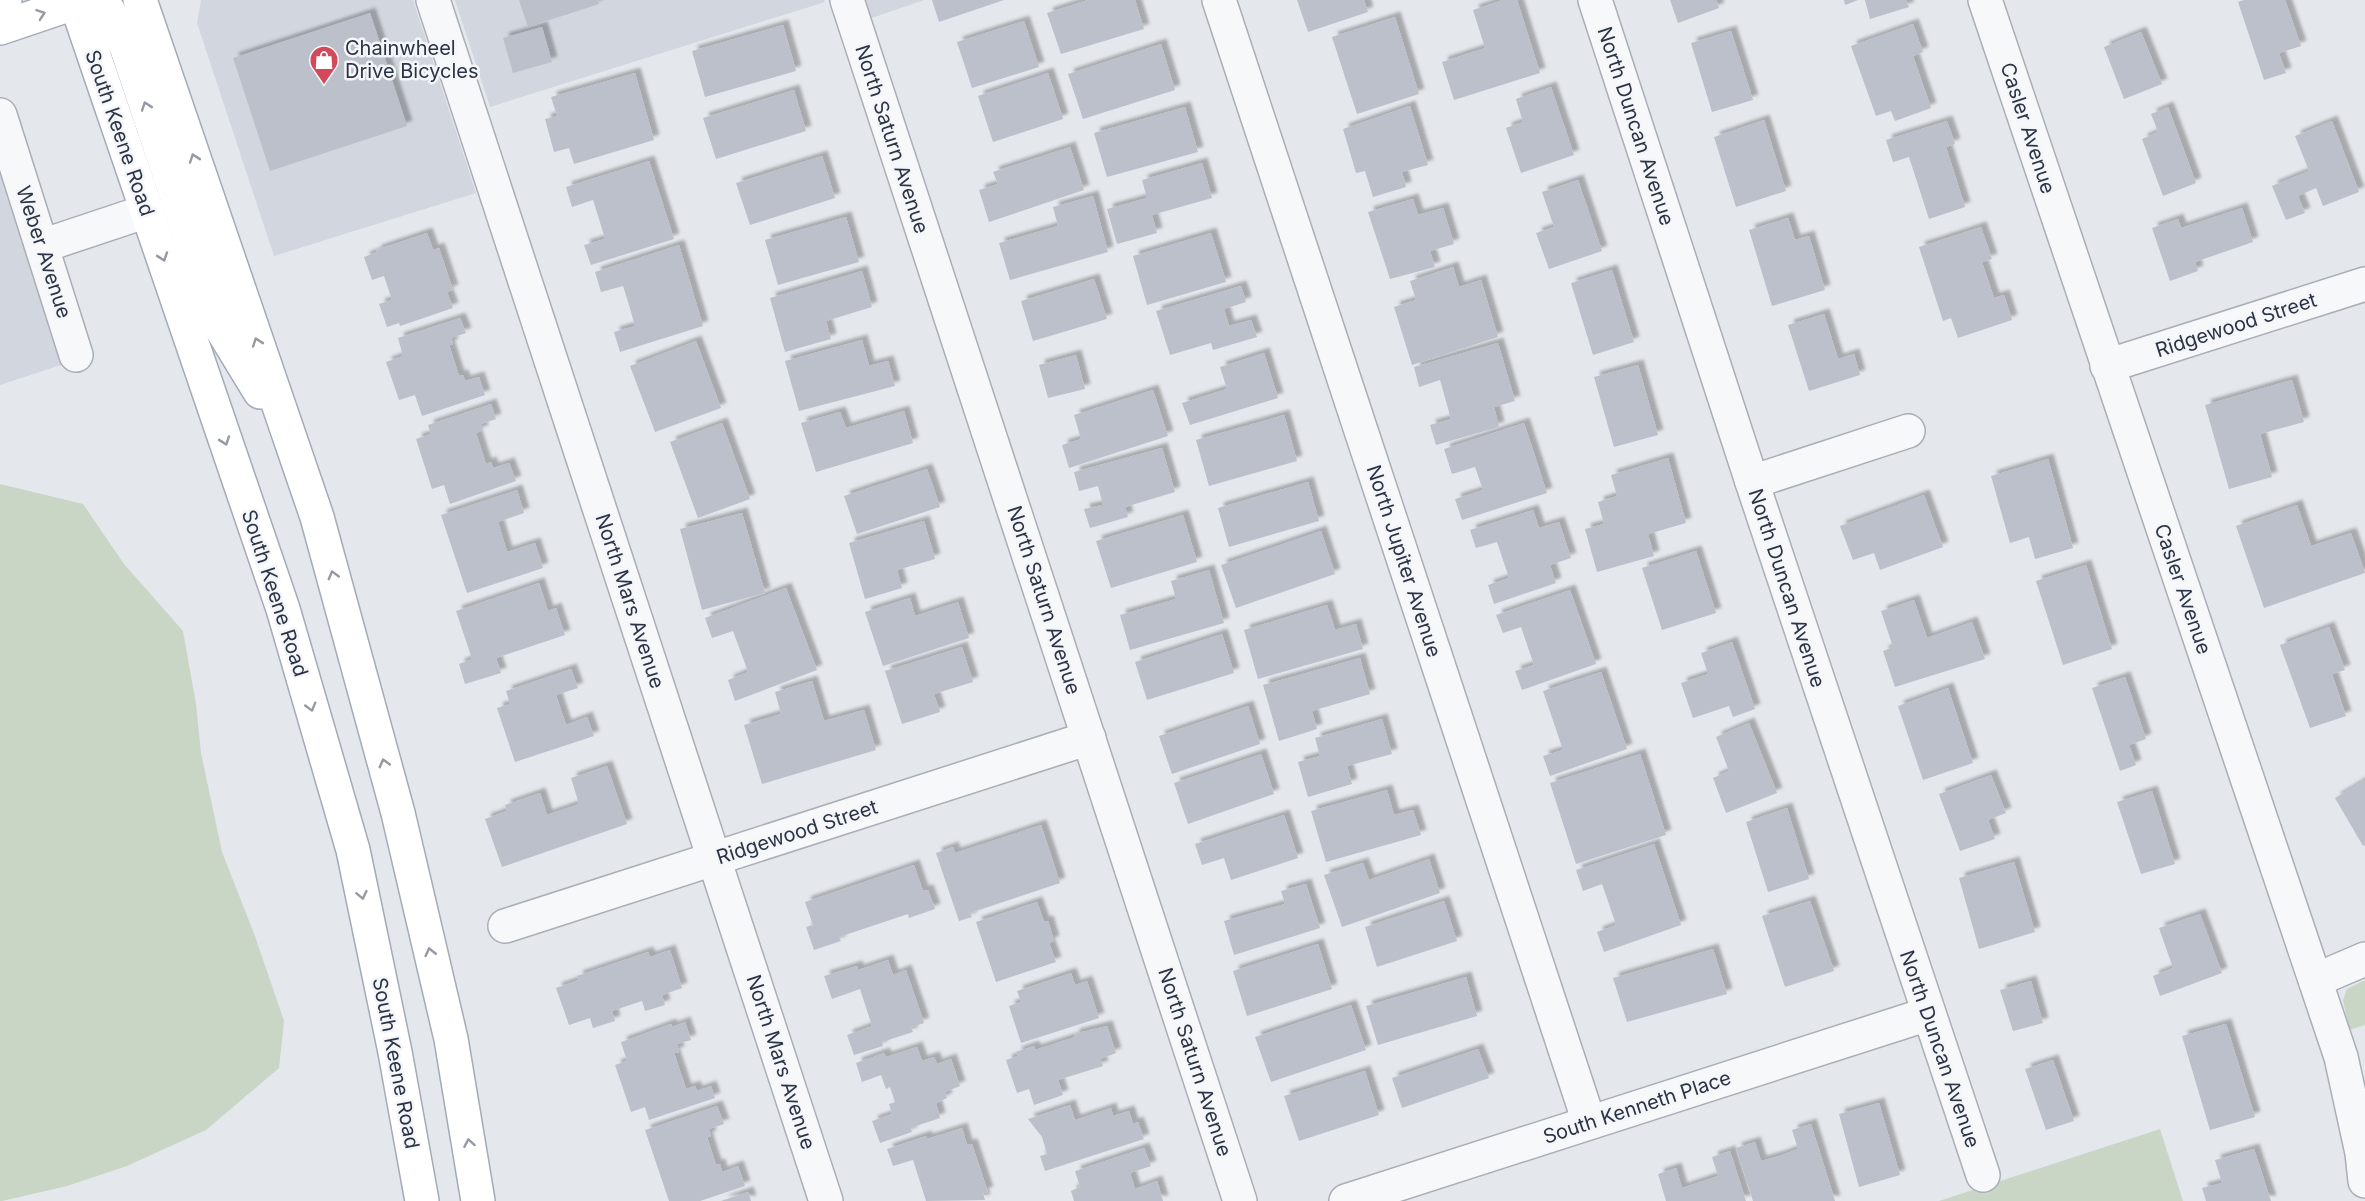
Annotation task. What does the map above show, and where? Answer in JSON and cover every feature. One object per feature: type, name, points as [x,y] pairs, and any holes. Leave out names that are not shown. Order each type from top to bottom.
[{"type":"main road","points":[[0,2],[5,0]]},
{"type":"main road","points":[[140,0],[317,517],[398,813],[451,1039],[478,1201]]},
{"type":"main road","points":[[0,28],[92,2],[126,46],[221,328],[293,447]]},
{"type":"main road","name":"South Keene Road","points":[[92,2],[96,60],[283,609],[353,850],[423,1201]]},
{"type":"street","name":"North Mars Avenue","points":[[433,0],[826,1201]]},
{"type":"street","name":"North Saturn Avenue","points":[[847,0],[1240,1201]]},
{"type":"street","name":"North Jupiter Avenue","points":[[1219,0],[1589,1122]]},
{"type":"street","name":"North Duncan Avenue","points":[[1594,0],[1983,1175]]},
{"type":"street","name":"Casler Avenue","points":[[1985,0],[2316,980],[2341,1058],[2362,1154],[2365,1181]]},
{"type":"street","name":"Weber Avenue","points":[[0,115],[76,355]]},
{"type":"street","points":[[42,246],[147,211]]},
{"type":"street","name":"Ridgewood Street","points":[[2107,366],[2365,284]]},
{"type":"street","points":[[1752,482],[1908,431]]},
{"type":"street","name":"Ridgewood Street","points":[[505,926],[1089,738]]},
{"type":"street","points":[[2316,980],[2365,959]]},
{"type":"street","name":"South Kenneth Place","points":[[1346,1201],[1928,1014]]},
{"type":"shaded area","points":[[201,0],[413,0],[476,193],[274,256],[197,23]]},
{"type":"shaded area","points":[[455,0],[824,0],[825,2],[490,107]]},
{"type":"shaded area","points":[[862,0],[924,0],[869,19]]},
{"type":"shaded area","points":[[0,164],[64,364],[0,385]]},
{"type":"green space","points":[[0,484],[83,504],[124,564],[183,631],[196,704],[201,753],[222,852],[255,936],[284,1021],[279,1068],[206,1130],[127,1166],[67,1186],[2,1201],[0,1201]]},
{"type":"green space","points":[[2365,980],[2365,1025],[2349,1030],[2343,1000],[2347,989]]},
{"type":"green space","points":[[2160,1129],[2183,1201],[1939,1201]]},
{"type":"building","points":[[519,0],[598,0],[599,4],[528,27]]},
{"type":"building","points":[[932,0],[1004,0],[939,22]]},
{"type":"building","points":[[1088,0],[1135,0],[1144,29],[1061,54],[1047,13]]},
{"type":"building","points":[[1297,0],[1364,0],[1368,12],[1308,32]]},
{"type":"building","points":[[1503,0],[1517,0],[1540,73],[1454,100],[1442,62],[1485,48],[1473,10]]},
{"type":"building","points":[[1670,0],[1716,0],[1719,8],[1678,23]]},
{"type":"building","points":[[1844,0],[1858,0],[1845,5]]},
{"type":"building","points":[[1865,0],[1906,0],[1909,7],[1870,19]]},
{"type":"building","points":[[2285,0],[2301,46],[2279,53],[2286,73],[2264,80],[2238,2]]},
{"type":"building","points":[[370,13],[407,126],[270,171],[233,58]]},
{"type":"building","points":[[1395,17],[1419,94],[1357,114],[1332,37]]},
{"type":"building","points":[[1024,21],[1039,67],[972,88],[957,42]]},
{"type":"building","points":[[1913,24],[1923,52],[1913,56],[1931,108],[1895,121],[1891,111],[1876,116],[1851,46]]},
{"type":"building","points":[[783,25],[796,71],[705,97],[692,51]]},
{"type":"building","points":[[542,27],[552,62],[513,73],[503,38]]},
{"type":"building","points":[[1731,31],[1753,100],[1712,112],[1691,43]]},
{"type":"building","points":[[2141,32],[2162,84],[2124,99],[2104,47]]},
{"type":"building","points":[[1161,44],[1175,90],[1083,119],[1068,74]]},
{"type":"building","points":[[635,73],[654,140],[574,164],[569,148],[554,152],[545,119],[557,116],[551,97]]},
{"type":"building","points":[[1048,73],[1063,119],[993,142],[978,96]]},
{"type":"building","points":[[1551,87],[1574,155],[1521,173],[1506,128],[1523,122],[1516,99]]},
{"type":"building","points":[[794,90],[806,131],[716,159],[703,118]]},
{"type":"building","points":[[1410,106],[1428,165],[1402,172],[1406,187],[1373,197],[1365,171],[1356,173],[1343,129]]},
{"type":"building","points":[[1185,107],[1198,152],[1107,177],[1094,133]]},
{"type":"building","points":[[2168,107],[2196,183],[2163,196],[2142,139],[2158,132],[2151,114]]},
{"type":"building","points":[[1764,120],[1786,191],[1736,207],[1714,137]]},
{"type":"building","points":[[1947,121],[1955,144],[1946,147],[1965,207],[1929,219],[1909,157],[1893,162],[1886,140]]},
{"type":"building","points":[[2332,121],[2359,192],[2323,206],[2316,188],[2298,196],[2305,213],[2286,220],[2272,186],[2309,171],[2295,136]]},
{"type":"building","points":[[1070,147],[1084,190],[989,222],[979,190],[998,184],[993,172]]},
{"type":"building","points":[[822,156],[835,198],[750,225],[736,183]]},
{"type":"building","points":[[649,161],[674,239],[591,265],[584,245],[605,239],[593,200],[572,207],[566,187]]},
{"type":"building","points":[[1202,163],[1212,198],[1152,215],[1157,233],[1117,244],[1107,209],[1147,198],[1142,180]]},
{"type":"building","points":[[1578,180],[1602,251],[1549,269],[1536,233],[1554,227],[1542,192]]},
{"type":"building","points":[[1093,196],[1108,252],[1010,280],[999,243],[1058,226],[1053,207]]},
{"type":"building","points":[[1413,199],[1418,215],[1443,208],[1454,244],[1430,251],[1435,267],[1390,279],[1368,212]]},
{"type":"building","points":[[2242,208],[2253,242],[2195,262],[2198,271],[2170,281],[2152,228],[2178,219],[2181,228]]},
{"type":"building","points":[[846,217],[859,262],[778,285],[765,240]]},
{"type":"building","points":[[1788,218],[1795,240],[1809,236],[1825,290],[1772,306],[1749,230]]},
{"type":"building","points":[[1981,227],[1992,259],[1982,262],[1994,298],[2004,295],[2012,320],[1958,338],[1951,318],[1943,321],[1919,247]]},
{"type":"building","points":[[427,233],[433,250],[439,248],[453,290],[447,292],[453,308],[400,326],[399,323],[387,327],[379,304],[392,300],[384,276],[372,280],[364,257],[377,252],[376,250]]},
{"type":"building","points":[[1211,233],[1226,282],[1147,305],[1133,256]]},
{"type":"building","points":[[679,245],[703,326],[620,352],[614,332],[635,326],[629,305],[623,286],[601,292],[595,272]]},
{"type":"building","points":[[1453,267],[1459,287],[1481,280],[1498,337],[1412,365],[1394,307],[1416,300],[1410,281]]},
{"type":"building","points":[[1612,270],[1634,342],[1593,355],[1571,283]]},
{"type":"building","points":[[862,271],[872,307],[826,321],[831,339],[785,352],[770,298]]},
{"type":"building","points":[[1094,279],[1107,319],[1033,341],[1021,301]]},
{"type":"building","points":[[1241,286],[1246,302],[1224,309],[1229,326],[1251,320],[1257,337],[1213,350],[1211,343],[1170,355],[1156,311]]},
{"type":"building","points":[[1824,314],[1838,359],[1854,354],[1860,375],[1809,391],[1788,325]]},
{"type":"building","points":[[460,318],[466,333],[451,338],[453,344],[449,345],[459,376],[463,375],[465,381],[479,377],[485,395],[422,416],[415,395],[399,400],[386,362],[403,356],[398,338]]},
{"type":"building","points":[[862,340],[869,366],[888,361],[895,386],[799,411],[785,361]]},
{"type":"building","points":[[696,341],[721,408],[655,432],[630,366]]},
{"type":"building","points":[[1498,343],[1515,401],[1494,407],[1499,427],[1436,445],[1430,425],[1451,419],[1440,380],[1419,387],[1414,367]]},
{"type":"building","points":[[1264,353],[1278,398],[1190,425],[1182,403],[1227,389],[1220,367]]},
{"type":"building","points":[[1076,355],[1085,389],[1048,398],[1039,365]]},
{"type":"building","points":[[1638,365],[1658,435],[1614,447],[1594,377]]},
{"type":"building","points":[[2292,380],[2304,422],[2260,434],[2272,477],[2229,489],[2205,405]]},
{"type":"building","points":[[1153,390],[1168,436],[1069,468],[1062,445],[1081,439],[1074,415]]},
{"type":"building","points":[[491,404],[496,419],[481,424],[483,430],[476,433],[486,464],[491,462],[493,468],[509,463],[516,481],[450,504],[444,485],[432,489],[416,439],[431,434],[428,425]]},
{"type":"building","points":[[904,411],[913,443],[816,472],[801,423],[840,412],[846,428]]},
{"type":"building","points":[[1284,415],[1297,461],[1209,486],[1196,440]]},
{"type":"building","points":[[722,423],[750,499],[698,518],[670,442]]},
{"type":"building","points":[[1524,423],[1547,493],[1462,520],[1455,499],[1483,490],[1475,467],[1452,474],[1444,449]]},
{"type":"building","points":[[1162,448],[1175,492],[1125,507],[1128,517],[1090,528],[1084,509],[1103,505],[1098,486],[1079,491],[1074,472]]},
{"type":"building","points":[[1668,458],[1686,523],[1648,534],[1654,556],[1597,572],[1585,529],[1604,524],[1598,502],[1617,496],[1611,475]]},
{"type":"building","points":[[2048,459],[2073,548],[2035,559],[2029,537],[2010,543],[1991,476]]},
{"type":"building","points":[[927,469],[940,507],[857,534],[844,496]]},
{"type":"building","points":[[1308,482],[1319,521],[1229,547],[1218,508]]},
{"type":"building","points":[[517,490],[524,513],[498,522],[507,552],[535,543],[543,568],[467,593],[441,515]]},
{"type":"building","points":[[1924,495],[1943,547],[1880,570],[1874,553],[1853,560],[1840,526]]},
{"type":"building","points":[[2297,505],[2311,546],[2351,533],[2365,573],[2264,608],[2236,526]]},
{"type":"building","points":[[1533,510],[1539,528],[1559,522],[1571,558],[1550,565],[1556,583],[1494,604],[1488,585],[1509,578],[1497,542],[1476,548],[1470,530]]},
{"type":"building","points":[[742,513],[765,593],[702,610],[680,529]]},
{"type":"building","points":[[1183,515],[1197,562],[1111,588],[1096,541]]},
{"type":"building","points":[[924,521],[935,559],[897,570],[902,588],[865,599],[849,543]]},
{"type":"building","points":[[1321,531],[1335,574],[1236,608],[1221,565]]},
{"type":"building","points":[[1696,551],[1716,613],[1662,630],[1642,568]]},
{"type":"building","points":[[2086,565],[2112,649],[2063,665],[2036,581]]},
{"type":"building","points":[[1209,570],[1224,623],[1130,650],[1120,615],[1176,599],[1171,581]]},
{"type":"building","points":[[539,583],[548,611],[556,608],[565,635],[496,658],[501,673],[465,684],[459,664],[472,659],[456,611]]},
{"type":"building","points":[[786,588],[817,670],[735,701],[728,680],[748,672],[733,631],[712,638],[705,618]]},
{"type":"building","points":[[1570,590],[1596,664],[1522,690],[1515,671],[1534,665],[1521,627],[1503,633],[1496,615]]},
{"type":"building","points":[[910,598],[915,616],[958,602],[969,638],[883,666],[865,612]]},
{"type":"building","points":[[1914,600],[1927,638],[1972,622],[1985,659],[1895,687],[1883,651],[1893,647],[1881,611]]},
{"type":"building","points":[[1327,605],[1335,630],[1356,624],[1363,649],[1258,679],[1244,630]]},
{"type":"building","points":[[2329,627],[2345,670],[2332,674],[2346,716],[2310,728],[2280,645]]},
{"type":"building","points":[[1222,634],[1234,673],[1147,700],[1135,662]]},
{"type":"building","points":[[1732,642],[1755,709],[1733,717],[1729,706],[1693,718],[1681,683],[1708,674],[1701,653]]},
{"type":"building","points":[[962,647],[973,682],[934,694],[940,712],[902,724],[885,671]]},
{"type":"building","points":[[1360,658],[1370,694],[1312,711],[1317,729],[1279,741],[1263,685]]},
{"type":"building","points":[[571,669],[578,688],[556,695],[566,725],[587,717],[594,736],[515,762],[497,708],[510,704],[506,691]]},
{"type":"building","points":[[1601,672],[1627,749],[1550,776],[1543,756],[1563,750],[1543,691]]},
{"type":"building","points":[[2125,677],[2146,739],[2129,745],[2136,765],[2120,771],[2092,688]]},
{"type":"building","points":[[812,681],[824,721],[864,710],[876,750],[762,784],[744,725],[781,714],[775,692]]},
{"type":"building","points":[[1948,688],[1973,763],[1923,780],[1898,706]]},
{"type":"building","points":[[1248,706],[1260,744],[1172,774],[1159,736]]},
{"type":"building","points":[[1382,719],[1392,754],[1347,766],[1352,784],[1308,797],[1298,762],[1320,756],[1315,738]]},
{"type":"building","points":[[1749,723],[1777,793],[1726,813],[1713,778],[1729,771],[1716,737]]},
{"type":"building","points":[[1261,754],[1274,794],[1188,824],[1174,783]]},
{"type":"building","points":[[1640,754],[1666,835],[1576,864],[1550,783]]},
{"type":"building","points":[[607,766],[627,824],[502,867],[485,819],[507,811],[505,805],[540,793],[547,815],[579,804],[571,778]]},
{"type":"building","points":[[1991,775],[2006,813],[1988,820],[1995,839],[1960,851],[1939,794]]},
{"type":"building","points":[[2365,780],[2365,845],[2363,846],[2335,798]]},
{"type":"building","points":[[1387,790],[1394,815],[1413,810],[1421,835],[1326,862],[1311,811]]},
{"type":"building","points":[[2152,791],[2175,864],[2141,874],[2117,802]]},
{"type":"building","points":[[1787,808],[1809,879],[1768,892],[1746,822]]},
{"type":"building","points":[[1284,815],[1298,858],[1231,880],[1224,858],[1202,865],[1195,844]]},
{"type":"building","points":[[1041,825],[1060,883],[970,913],[972,917],[959,921],[936,853],[953,847],[955,853]]},
{"type":"building","points":[[1654,844],[1681,925],[1604,952],[1597,932],[1616,925],[1610,907],[1602,884],[1583,891],[1576,870]]},
{"type":"building","points":[[1429,859],[1440,893],[1342,927],[1324,875],[1363,863],[1369,880]]},
{"type":"building","points":[[2014,862],[2035,932],[1979,949],[1959,878]]},
{"type":"building","points":[[914,865],[923,891],[928,890],[935,909],[909,918],[908,914],[839,937],[841,941],[814,950],[806,927],[813,925],[805,902]]},
{"type":"building","points":[[1306,884],[1320,928],[1234,955],[1224,921],[1285,904],[1281,891]]},
{"type":"building","points":[[1444,901],[1457,941],[1377,967],[1365,927]]},
{"type":"building","points":[[1810,901],[1834,971],[1785,987],[1762,916]]},
{"type":"building","points":[[1037,902],[1044,922],[1048,921],[1054,941],[1049,943],[1056,962],[996,982],[976,922]]},
{"type":"building","points":[[2200,914],[2222,973],[2160,996],[2153,976],[2173,968],[2159,928]]},
{"type":"building","points":[[1318,944],[1332,989],[1247,1016],[1233,971]]},
{"type":"building","points":[[1713,949],[1727,994],[1627,1022],[1613,978]]},
{"type":"building","points":[[670,950],[682,988],[662,995],[665,1005],[645,1011],[642,1001],[612,1011],[615,1021],[593,1028],[590,1018],[569,1025],[556,988],[579,980],[577,976],[648,952],[650,957]]},
{"type":"building","points":[[888,960],[893,975],[906,970],[924,1023],[911,1027],[913,1032],[882,1042],[883,1046],[854,1055],[847,1035],[872,1026],[860,989],[832,999],[824,976],[857,966],[858,970]]},
{"type":"building","points":[[1071,973],[1075,985],[1087,981],[1099,1018],[1021,1043],[1009,1006],[1021,1002],[1017,991]]},
{"type":"building","points":[[1466,977],[1477,1016],[1378,1045],[1366,1006]]},
{"type":"building","points":[[2031,981],[2043,1023],[2013,1031],[2000,990]]},
{"type":"building","points":[[1351,1005],[1366,1050],[1271,1082],[1255,1037]]},
{"type":"building","points":[[685,1022],[691,1040],[677,1044],[679,1052],[674,1053],[686,1089],[695,1086],[697,1091],[711,1086],[715,1098],[649,1120],[645,1107],[631,1112],[615,1065],[627,1061],[621,1042],[671,1024],[672,1027]]},
{"type":"building","points":[[2226,1024],[2255,1117],[2210,1130],[2182,1036]]},
{"type":"building","points":[[1107,1026],[1116,1053],[1100,1059],[1103,1066],[1058,1080],[1063,1095],[1034,1105],[1029,1089],[1017,1093],[1006,1060],[1018,1056],[1016,1052],[1034,1046],[1035,1050],[1075,1037],[1074,1034]]},
{"type":"building","points":[[917,1047],[922,1061],[934,1057],[937,1064],[951,1059],[960,1086],[945,1092],[947,1098],[936,1103],[940,1118],[910,1128],[912,1132],[880,1143],[872,1121],[892,1114],[889,1104],[895,1102],[890,1087],[886,1089],[881,1075],[862,1082],[856,1063],[884,1053],[886,1057]]},
{"type":"building","points":[[1478,1049],[1489,1078],[1402,1108],[1392,1078]]},
{"type":"building","points":[[2053,1060],[2074,1121],[2046,1130],[2025,1069]]},
{"type":"building","points":[[1365,1071],[1379,1115],[1299,1141],[1284,1096]]},
{"type":"building","points":[[1879,1103],[1900,1175],[1859,1187],[1839,1114]]},
{"type":"building","points":[[1070,1105],[1075,1120],[1111,1108],[1113,1116],[1129,1111],[1133,1124],[1138,1122],[1144,1139],[1045,1171],[1040,1156],[1047,1154],[1042,1137],[1028,1119]]},
{"type":"building","points":[[717,1106],[724,1124],[709,1129],[711,1136],[707,1137],[716,1165],[720,1164],[722,1172],[738,1166],[745,1186],[700,1201],[669,1201],[645,1130]]},
{"type":"building","points":[[1811,1124],[1835,1201],[1753,1201],[1736,1148],[1755,1142],[1761,1161],[1779,1156],[1798,1149],[1792,1130]]},
{"type":"building","points":[[962,1128],[967,1145],[972,1144],[988,1192],[983,1193],[985,1200],[926,1201],[913,1160],[893,1166],[887,1149],[926,1136],[927,1139]]},
{"type":"building","points":[[1144,1148],[1151,1166],[1130,1173],[1135,1189],[1157,1181],[1163,1201],[1074,1201],[1071,1191],[1080,1187],[1075,1171]]},
{"type":"building","points":[[2254,1149],[2271,1201],[2206,1201],[2202,1188],[2222,1183],[2215,1160]]},
{"type":"building","points":[[1730,1151],[1746,1201],[1666,1201],[1658,1174],[1676,1168],[1682,1188],[1718,1176],[1712,1157]]},
{"type":"building","points":[[748,1192],[751,1201],[721,1201]]},
{"type":"place","name":"Chainwheel Drive Bicycles","points":[[324,86]]}]
